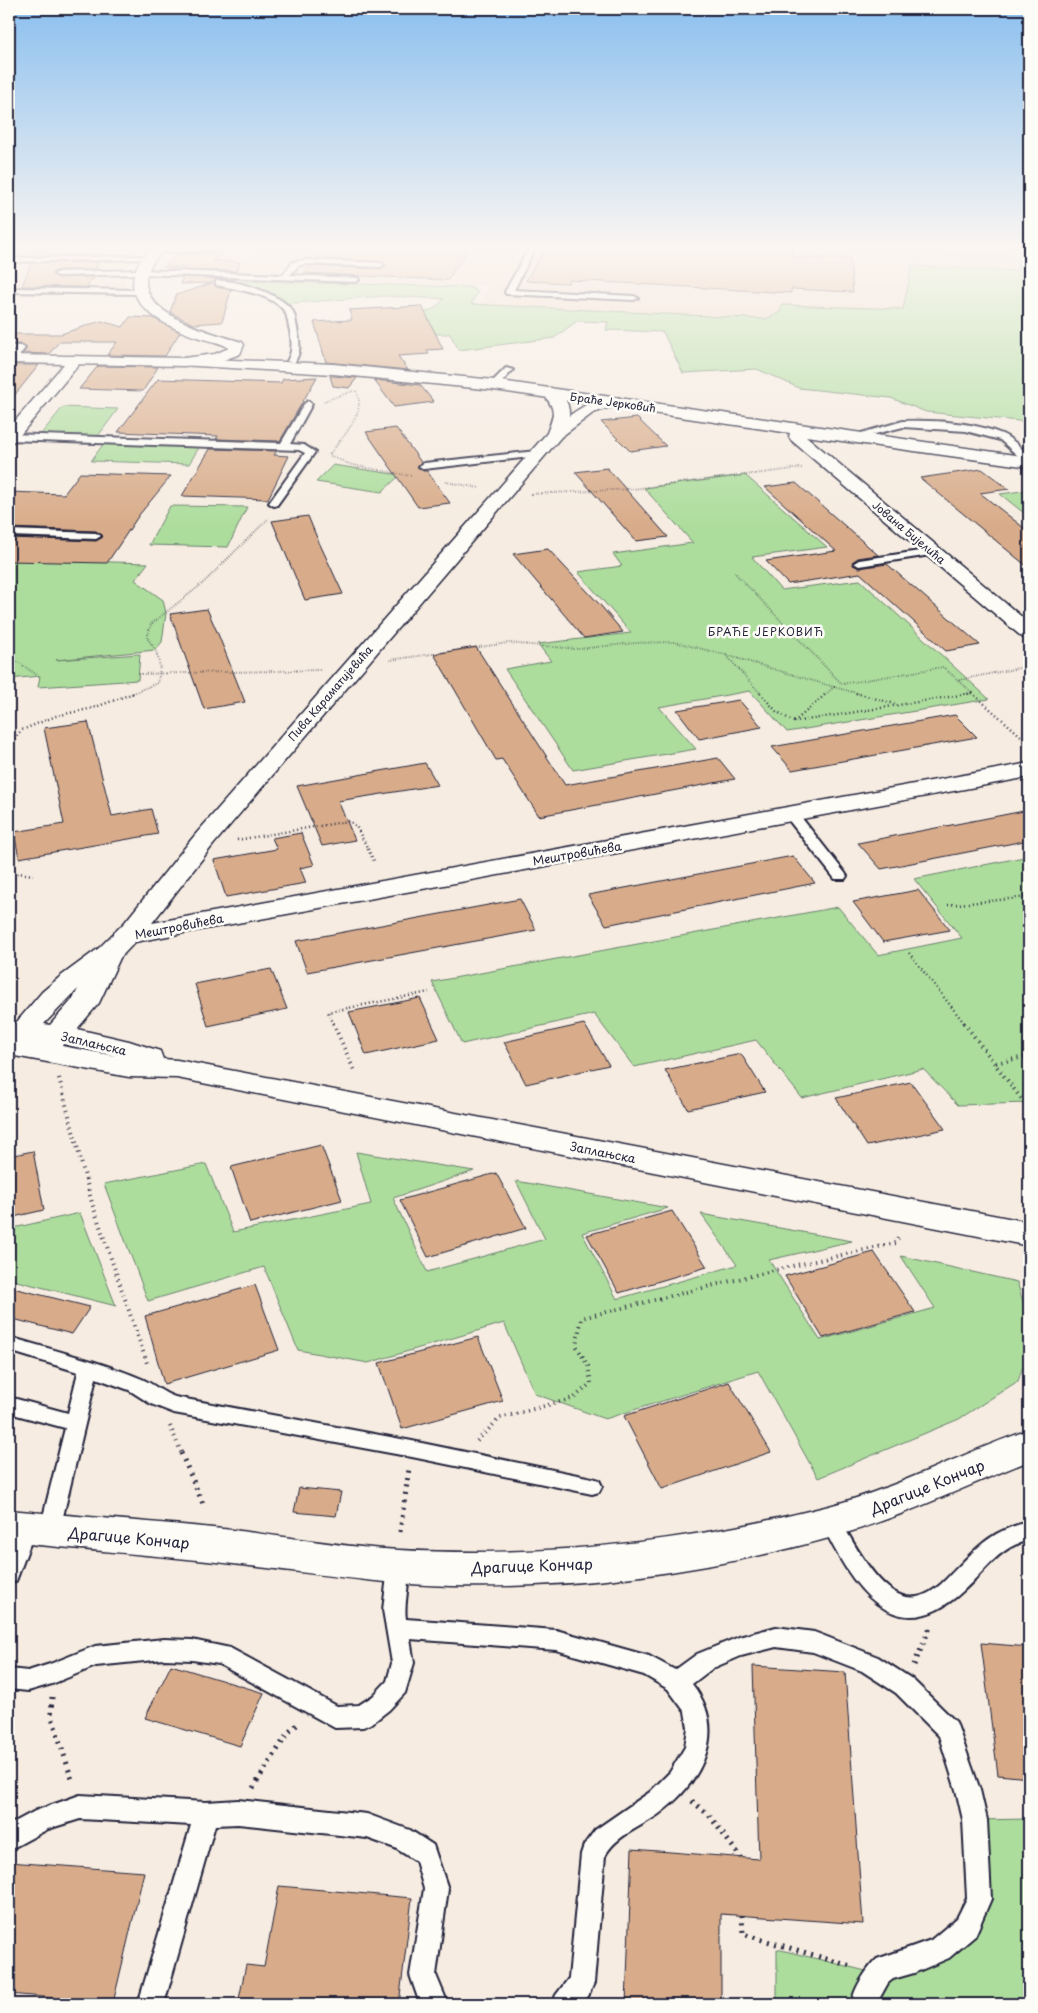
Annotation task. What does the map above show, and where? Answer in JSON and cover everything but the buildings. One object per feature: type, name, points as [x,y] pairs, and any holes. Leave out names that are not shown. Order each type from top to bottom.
[{"type":"street","points":[[222,340],[291,361],[333,370]]},
{"type":"street","points":[[184,362],[225,356],[235,351],[237,345]]},
{"type":"street","name":"Браће Јерковић","points":[[10,356],[75,360],[184,362],[333,370],[494,385],[1029,461]]},
{"type":"street","points":[[11,432],[75,360]]},
{"type":"street","name":"Пива Караматијевића","points":[[550,393],[557,398],[562,407],[562,413],[555,434]]},
{"type":"street","name":"Пива Караматијевића","points":[[26,1041],[50,1000],[116,945],[204,840],[513,493],[536,454],[555,434],[587,410],[614,401]]},
{"type":"street","name":"Јована Бијелића","points":[[800,428],[797,437],[1029,632]]},
{"type":"street","name":"Мештровићева","points":[[116,945],[1029,770]]},
{"type":"street","name":"Пива Караматијевића","points":[[26,1041],[85,1003],[116,945]]},
{"type":"street","name":"Заплањска","points":[[26,1041],[129,1068],[177,1069],[1029,1234]]},
{"type":"street","name":"Драгице Кончар","points":[[1015,1450],[1005,1447],[1029,1424]]},
{"type":"street","name":"Драгице Кончар","points":[[28,1528],[149,1538],[399,1549],[493,1568],[563,1566],[649,1558],[732,1544],[830,1522],[901,1498],[1015,1450]]},
{"type":"lane","points":[[291,361],[295,356],[294,340]]},
{"type":"lane","points":[[494,385],[509,370]]},
{"type":"lane","points":[[284,446],[308,404]]},
{"type":"lane","points":[[855,436],[896,426],[918,423],[983,432],[999,436],[1009,442],[1029,461]]},
{"type":"lane","points":[[11,432],[301,447],[310,452],[274,503]]},
{"type":"lane","points":[[424,466],[536,454]]},
{"type":"lane","points":[[9,533],[96,536]]},
{"type":"lane","points":[[859,563],[933,552]]},
{"type":"lane","points":[[792,815],[840,876]]},
{"type":"lane","points":[[9,1344],[89,1368],[136,1385],[158,1399],[174,1405],[412,1449],[592,1486]]},
{"type":"lane","name":"Драгице Кончар","points":[[28,1528],[63,1487],[74,1423],[89,1368]]},
{"type":"lane","points":[[9,1405],[74,1423]]},
{"type":"lane","points":[[830,1522],[860,1574],[871,1588],[896,1604],[911,1607],[924,1606],[936,1600],[955,1585],[987,1549],[996,1542],[1029,1531]]},
{"type":"lane","points":[[9,1574],[28,1528]]},
{"type":"lane","points":[[9,1679],[28,1681],[52,1674],[95,1656],[164,1649],[192,1650],[222,1655],[335,1717],[364,1716],[381,1703],[397,1686],[403,1663],[394,1610],[399,1549]]},
{"type":"lane","points":[[398,1628],[556,1640],[649,1666],[676,1682],[688,1695],[699,1714],[698,1741],[690,1762],[674,1786],[651,1806],[601,1839],[593,1854],[581,1984],[566,2004]]},
{"type":"lane","points":[[676,1682],[705,1661],[739,1647],[776,1637],[814,1642],[870,1664],[904,1686],[948,1730],[968,1790],[975,1820],[978,1899],[966,1927],[940,1949],[914,1960],[886,1968],[879,1974],[866,2000],[866,2004]]},
{"type":"lane","points":[[9,1838],[43,1819],[80,1808],[206,1814],[238,1812],[367,1826],[402,1838],[425,1853],[436,1889],[423,1975],[429,1995],[435,2004]]},
{"type":"lane","points":[[151,2004],[206,1814]]},
{"type":"path","points":[[308,404],[362,389]]},
{"type":"path","points":[[326,459],[359,412],[360,398],[354,391]]},
{"type":"path","points":[[329,455],[352,465],[415,477]]},
{"type":"path","points":[[444,482],[513,493],[578,494],[703,481],[807,467]]},
{"type":"path","points":[[9,745],[22,730],[56,716],[93,708],[123,698],[157,683],[161,668],[155,646],[147,638],[151,624],[163,612],[202,584],[270,517]]},
{"type":"path","points":[[734,572],[842,684],[943,667],[1029,743]]},
{"type":"path","points":[[389,660],[508,643],[578,650],[635,643],[675,642],[898,705]]},
{"type":"path","points":[[726,655],[776,711],[794,722],[973,693]]},
{"type":"path","points":[[9,656],[40,677]]},
{"type":"path","points":[[958,680],[1029,666]]},
{"type":"path","points":[[139,674],[323,670]]},
{"type":"path","points":[[794,722],[834,687]]},
{"type":"path","points":[[232,840],[349,821],[356,826],[374,861]]},
{"type":"path","points":[[9,872],[33,875]]},
{"type":"path","points":[[948,906],[1029,897]]},
{"type":"path","points":[[909,953],[996,1063],[1029,1109]]},
{"type":"path","points":[[354,1070],[328,1012],[430,992]]},
{"type":"path","points":[[996,1063],[1029,1056]]},
{"type":"path","points":[[59,1078],[92,1203],[143,1350]]},
{"type":"path","points":[[458,1459],[500,1418],[574,1398],[591,1383],[588,1366],[576,1345],[582,1318],[779,1269],[896,1243],[898,1238]]},
{"type":"path","points":[[158,1399],[204,1506]]},
{"type":"path","points":[[399,1549],[412,1449]]},
{"type":"path","points":[[904,1686],[931,1626]]},
{"type":"path","points":[[52,1714],[80,1808]]},
{"type":"path","points":[[238,1812],[288,1733]]},
{"type":"path","points":[[674,1786],[709,1815],[741,1858]]},
{"type":"path","points":[[742,1915],[743,1934],[879,1974]]},
{"type":"green space","points":[[453,340],[539,340],[459,350]]},
{"type":"green space","points":[[667,340],[1029,340],[1029,422],[926,412],[891,398],[799,388],[757,369],[683,373]]},
{"type":"green space","points":[[63,407],[118,409],[98,436],[41,434]]},
{"type":"green space","points":[[104,443],[200,446],[189,464],[91,461]]},
{"type":"green space","points":[[333,465],[400,475],[382,492],[316,482]]},
{"type":"green space","points":[[745,475],[827,547],[752,557],[781,590],[860,580],[989,699],[787,732],[750,691],[659,707],[696,749],[573,770],[505,669],[551,661],[538,644],[631,633],[578,572],[622,566],[613,554],[693,543],[644,488]]},
{"type":"green space","points":[[1029,490],[1029,517],[1000,494]]},
{"type":"green space","points":[[170,506],[247,507],[228,547],[149,545]]},
{"type":"green space","points":[[9,559],[148,563],[135,580],[163,600],[166,613],[162,642],[155,650],[56,660],[140,654],[138,680],[38,687],[40,676],[9,679]]},
{"type":"green space","points":[[1029,856],[1029,1103],[958,1105],[923,1069],[802,1098],[756,1040],[634,1067],[594,1014],[462,1044],[432,982],[838,907],[878,955],[962,938],[914,879]]},
{"type":"green space","points":[[356,1152],[474,1171],[393,1198],[427,1272],[545,1239],[516,1181],[668,1208],[582,1233],[617,1299],[737,1265],[701,1214],[852,1241],[769,1260],[820,1340],[935,1308],[901,1256],[1017,1282],[1029,1321],[1029,1348],[1018,1381],[959,1419],[818,1478],[758,1371],[605,1419],[535,1394],[504,1323],[368,1363],[298,1350],[264,1267],[148,1301],[104,1184],[206,1164],[233,1232],[371,1204]]},
{"type":"green space","points":[[80,1213],[116,1306],[9,1279],[9,1229]]},
{"type":"green space","points":[[1029,1819],[1029,2004],[777,2004],[777,1949],[878,1974],[966,1927],[975,1820]]},
{"type":"district","name":"БРАЋЕ ЈЕРКОВИЋ","points":[[766,631]]}]
